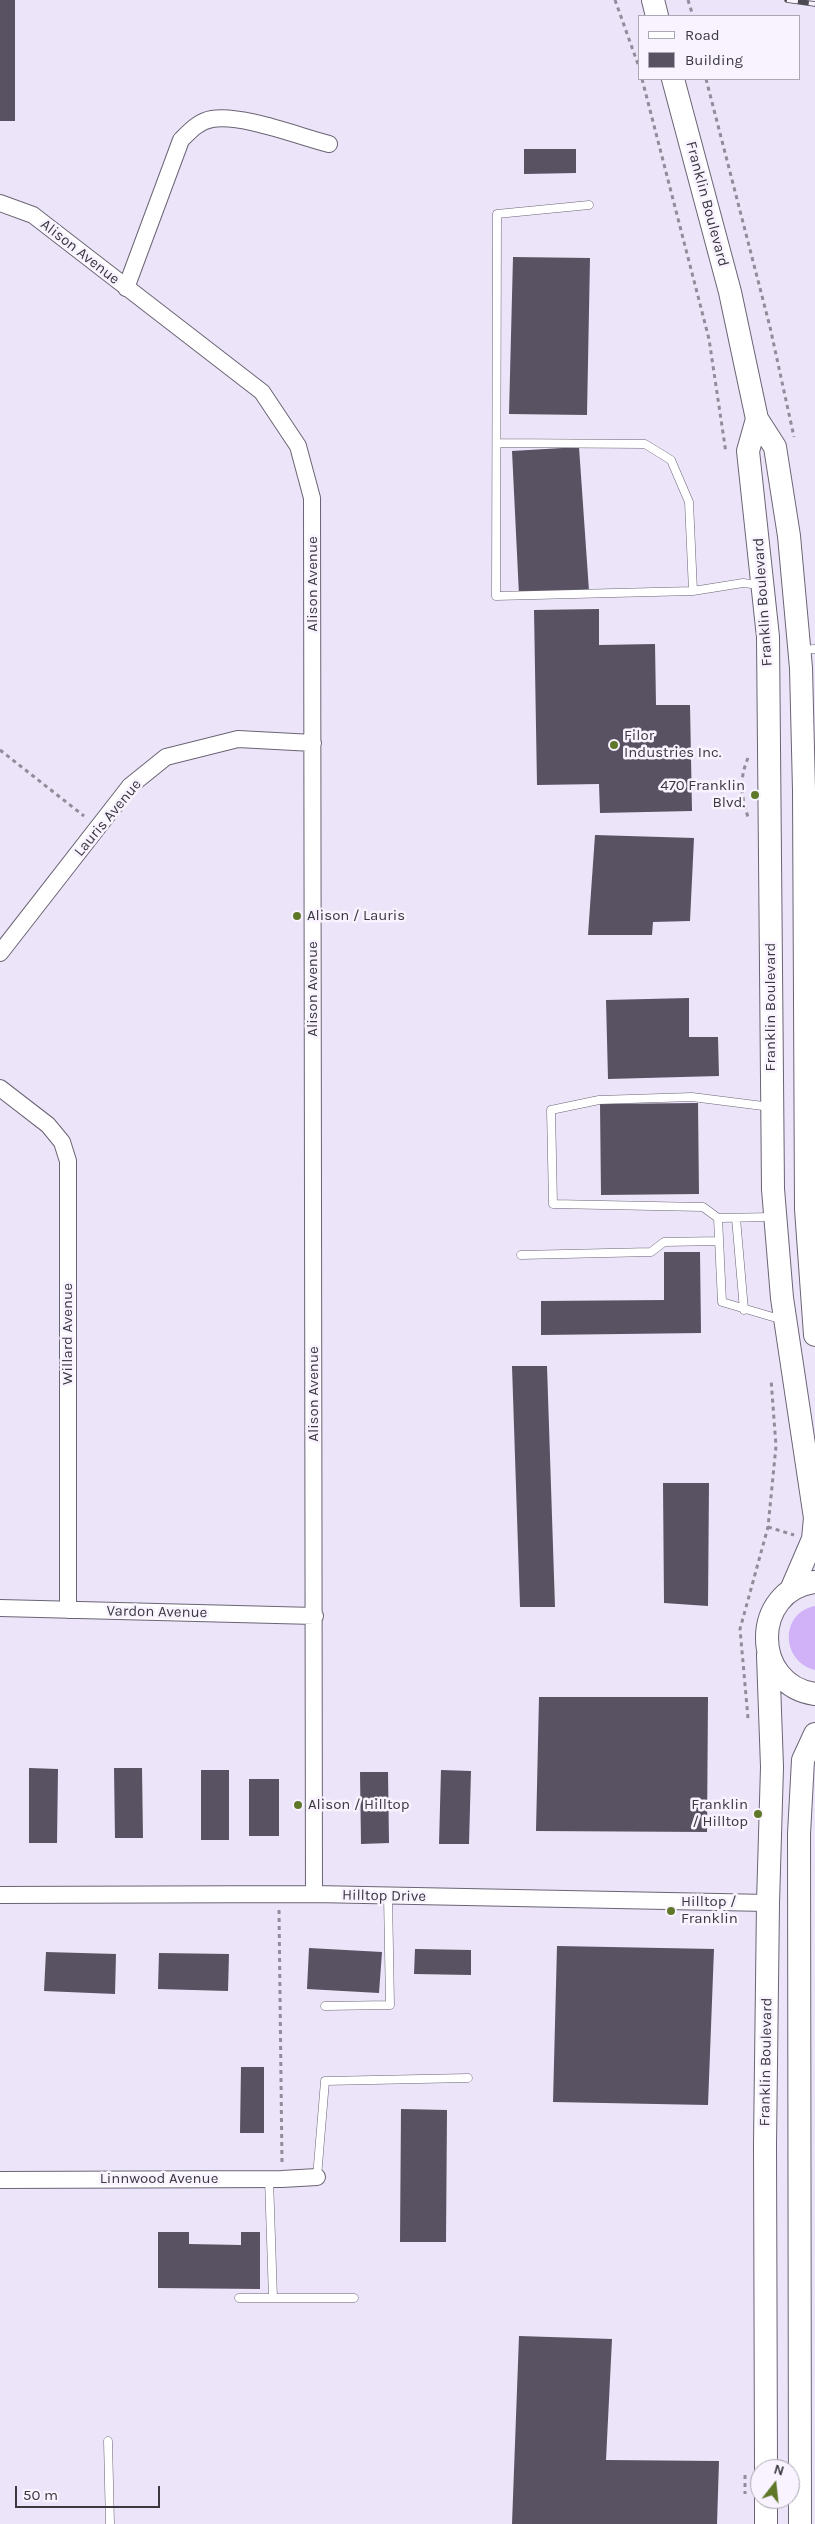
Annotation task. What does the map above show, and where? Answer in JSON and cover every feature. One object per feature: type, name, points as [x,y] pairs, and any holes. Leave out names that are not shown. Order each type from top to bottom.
[{"type":"main road","points":[[653,0],[657,15]]},
{"type":"main road","name":"Franklin Boulevard","points":[[672,80],[730,292],[757,419],[775,447],[807,650],[804,790],[810,887],[810,980],[806,1209],[815,1335]]},
{"type":"main road","name":"Franklin Boulevard","points":[[757,419],[748,451],[763,585],[770,709],[771,1107],[775,1217],[785,1321],[815,1518],[813,1539],[791,1590],[778,1603],[769,1619],[766,1637],[772,1767],[765,2144],[766,2459]]},
{"type":"main road","points":[[791,1590],[815,1582]]},
{"type":"main road","points":[[768,1655],[777,1671],[790,1684],[815,1694]]},
{"type":"main road","points":[[800,2524],[808,2370],[799,1834],[803,1760],[815,1734]]},
{"type":"main road","points":[[766,2509],[766,2524]]},
{"type":"street","points":[[126,288],[181,140],[195,126],[211,119],[232,118],[329,144]]},
{"type":"street","name":"Alison Avenue","points":[[0,203],[33,215],[262,392],[298,446],[312,498],[314,1894]]},
{"type":"street","name":"Lauris Avenue","points":[[0,953],[130,786],[166,757],[238,739],[313,743]]},
{"type":"street","name":"Willard Avenue","points":[[0,1088],[48,1125],[62,1142],[68,1161],[68,1610]]},
{"type":"street","name":"Vardon Avenue","points":[[0,1608],[315,1616]]},
{"type":"street","name":"Hilltop Drive","points":[[0,1896],[314,1894],[768,1903]]},
{"type":"street","name":"Linnwood Avenue","points":[[0,2180],[276,2179],[317,2177]]},
{"type":"lane","points":[[589,205],[497,214],[496,596],[693,591],[743,583],[763,585]]},
{"type":"lane","points":[[497,443],[645,444],[671,460],[689,502],[693,591]]},
{"type":"lane","points":[[771,1107],[692,1097],[599,1100],[550,1110],[553,1204],[703,1207],[718,1218],[775,1217]]},
{"type":"lane","points":[[718,1218],[722,1302],[785,1321]]},
{"type":"lane","points":[[736,1218],[744,1310]]},
{"type":"lane","points":[[521,1255],[650,1252],[664,1242],[719,1241]]},
{"type":"lane","points":[[325,2006],[390,2005],[388,1896]]},
{"type":"lane","points":[[317,2177],[325,2081],[468,2078]]},
{"type":"lane","points":[[273,2298],[276,2179]]},
{"type":"lane","points":[[239,2298],[354,2298]]},
{"type":"lane","points":[[108,2441],[110,2524]]},
{"type":"path","points":[[615,0],[638,64]]},
{"type":"path","points":[[688,0],[693,15]]},
{"type":"path","points":[[642,80],[709,339],[726,455]]},
{"type":"path","points":[[706,80],[770,327],[795,443]]},
{"type":"path","points":[[0,750],[99,827]]},
{"type":"path","points":[[750,751],[742,772],[742,797],[750,823]]},
{"type":"path","points":[[748,1722],[740,1629],[768,1527],[776,1446],[770,1371]]},
{"type":"path","points":[[768,1527],[798,1536]]},
{"type":"path","points":[[276,2179],[280,1894]]},
{"type":"shaded area","points":[[815,1606],[815,1670],[804,1665],[796,1658],[789,1638],[790,1627],[795,1618],[803,1610]]},
{"type":"building","points":[[0,0],[15,0],[15,121],[0,121]]},
{"type":"building","points":[[524,149],[576,149],[576,173],[524,174]]},
{"type":"building","points":[[513,257],[590,258],[587,415],[509,414]]},
{"type":"building","points":[[579,447],[589,591],[519,595],[512,451]]},
{"type":"building","name":"Filor Industries Inc.","points":[[599,609],[599,645],[655,644],[656,705],[690,705],[692,811],[600,813],[599,784],[537,785],[534,610]]},
{"type":"building","points":[[595,835],[694,838],[690,921],[653,922],[652,935],[588,935]]},
{"type":"building","points":[[689,998],[689,1037],[718,1037],[719,1076],[608,1079],[606,1000]]},
{"type":"building","points":[[698,1103],[699,1194],[601,1195],[600,1104]]},
{"type":"building","points":[[664,1252],[700,1252],[701,1333],[541,1335],[541,1301],[664,1300]]},
{"type":"building","points":[[512,1366],[547,1366],[555,1607],[520,1607]]},
{"type":"building","points":[[663,1483],[709,1483],[708,1606],[664,1603]]},
{"type":"building","points":[[539,1697],[708,1697],[707,1832],[536,1831]]},
{"type":"building","points":[[29,1768],[58,1769],[57,1843],[29,1843]]},
{"type":"building","points":[[114,1768],[142,1768],[143,1838],[115,1838]]},
{"type":"building","points":[[201,1770],[229,1770],[229,1840],[201,1840]]},
{"type":"building","points":[[441,1770],[471,1771],[469,1844],[439,1844]]},
{"type":"building","points":[[360,1772],[388,1772],[389,1843],[361,1844]]},
{"type":"building","points":[[249,1779],[279,1779],[279,1836],[249,1836]]},
{"type":"building","points":[[557,1946],[714,1949],[708,2105],[553,2102]]},
{"type":"building","points":[[309,1948],[382,1952],[379,1993],[307,1989]]},
{"type":"building","points":[[415,1949],[471,1950],[471,1975],[414,1974]]},
{"type":"building","points":[[46,1952],[116,1954],[115,1994],[44,1991]]},
{"type":"building","points":[[159,1953],[229,1954],[228,1991],[158,1989]]},
{"type":"building","points":[[241,2067],[264,2067],[264,2133],[240,2133]]},
{"type":"building","points":[[401,2109],[447,2110],[446,2242],[400,2242]]},
{"type":"building","points":[[158,2232],[189,2232],[189,2244],[241,2245],[241,2232],[260,2232],[260,2289],[158,2288]]},
{"type":"building","points":[[519,2336],[612,2339],[606,2460],[719,2461],[717,2524],[512,2524]]},
{"type":"railway","points":[[787,0],[815,4]]},
{"type":"place","name":"Filor Industries Inc.","points":[[614,745]]},
{"type":"place","name":"470 Franklin Blvd.","points":[[755,795]]},
{"type":"place","name":"Alison / Lauris","points":[[297,916]]},
{"type":"place","name":"Alison / Hilltop","points":[[298,1805]]},
{"type":"place","name":"Franklin / Hilltop","points":[[758,1814]]},
{"type":"place","name":"Hilltop / Franklin","points":[[671,1911]]}]
